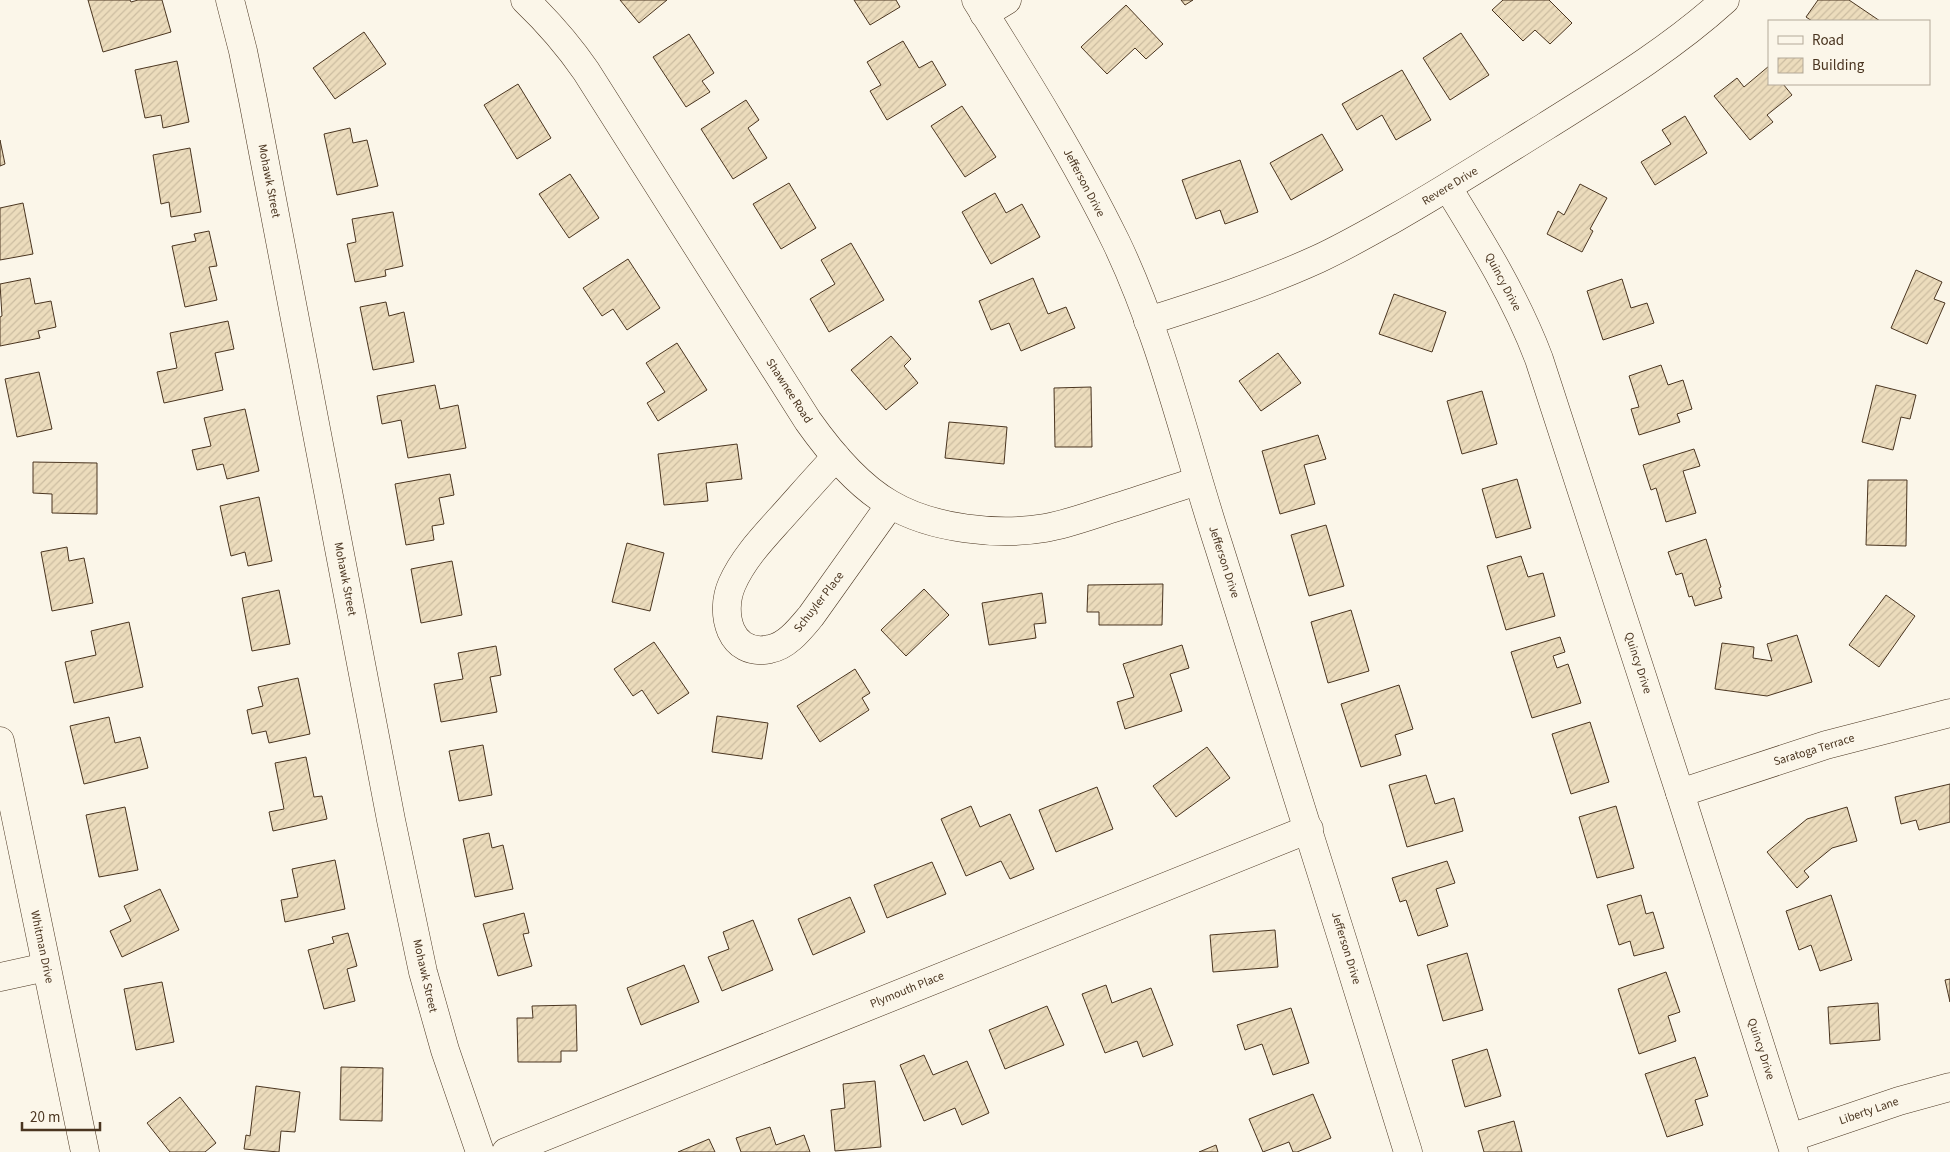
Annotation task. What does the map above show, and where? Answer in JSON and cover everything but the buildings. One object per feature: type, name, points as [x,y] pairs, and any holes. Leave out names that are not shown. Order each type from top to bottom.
[{"type":"street","name":"Mohawk Street","points":[[230,0],[250,84],[391,820],[421,963],[440,1034],[480,1152]]},
{"type":"street","name":"Shawnee Road","points":[[525,0],[558,33],[586,71],[808,421],[855,477],[890,504],[922,518],[952,525],[1000,531],[1022,531],[1045,528],[1079,519],[1198,481]]},
{"type":"street","name":"Revere Drive","points":[[1148,321],[1220,298],[1319,259],[1448,188],[1668,48],[1725,0]]},
{"type":"street","name":"Jefferson Drive","points":[[989,5],[1116,242],[1161,356],[1198,481],[1309,829],[1408,1152]]},
{"type":"street","name":"Quincy Drive","points":[[1448,188],[1492,259],[1528,331],[1552,399],[1680,793],[1792,1145]]},
{"type":"street","name":"Schuyler Place","points":[[836,456],[755,547],[731,585],[727,603],[728,621],[733,636],[742,646],[754,650],[770,649],[785,642],[799,630],[811,616],[890,504]]},
{"type":"street","name":"Saratoga Terrace","points":[[1680,793],[1826,745],[1950,713]]},
{"type":"street","name":"Whitman Drive","points":[[0,742],[85,1152]]},
{"type":"street","name":"Plymouth Place","points":[[506,1152],[1309,829]]},
{"type":"street","points":[[0,977],[46,968]]},
{"type":"street","name":"Liberty Lane","points":[[1792,1145],[1899,1101],[1950,1087]]}]
